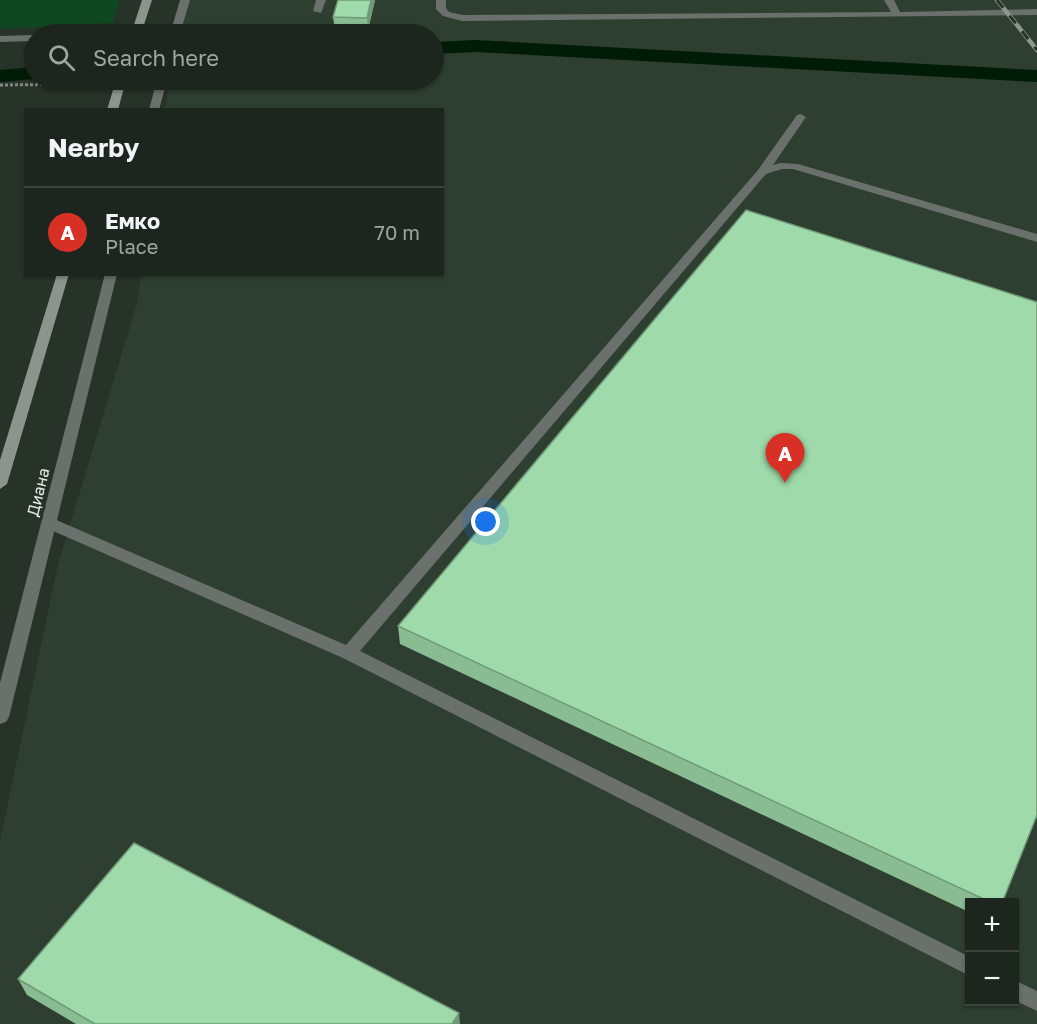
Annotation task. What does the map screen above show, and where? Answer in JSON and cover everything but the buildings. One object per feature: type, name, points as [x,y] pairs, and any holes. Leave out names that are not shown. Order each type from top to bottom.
[{"type":"main road","points":[[139,24],[147,0]]},
{"type":"main road","points":[[113,108],[118,90]]},
{"type":"main road","points":[[0,484],[62,276]]},
{"type":"street","points":[[178,24],[185,0]]},
{"type":"street","points":[[318,11],[321,0]]},
{"type":"street","points":[[441,0],[441,9],[446,14],[462,18],[832,12],[897,15],[1037,12]]},
{"type":"street","points":[[889,0],[897,15]]},
{"type":"street","points":[[0,39],[24,38]]},
{"type":"street","points":[[155,108],[160,90]]},
{"type":"street","points":[[349,653],[762,172],[801,117]]},
{"type":"street","points":[[762,172],[781,166],[794,166],[1037,238]]},
{"type":"street","name":"Диана","points":[[0,717],[111,276]]},
{"type":"street","points":[[49,523],[349,653],[965,965]]},
{"type":"street","points":[[1019,992],[1037,1001]]},
{"type":"path","points":[[0,85],[24,84]]},
{"type":"shaded area","points":[[189,0],[1037,0],[1037,1024],[0,1024],[0,841],[58,564],[138,300],[141,276],[444,276],[444,108],[165,108],[168,90],[444,90],[444,24],[183,24]]},
{"type":"green space","points":[[0,0],[120,0],[113,23],[24,24],[24,28],[0,29]]},
{"type":"waterway","points":[[444,48],[475,46],[1037,76]]},
{"type":"waterway","points":[[0,76],[24,74]]},
{"type":"railway","points":[[997,0],[1037,50]]},
{"type":"place","name":"Емко","points":[[785,483]]}]
